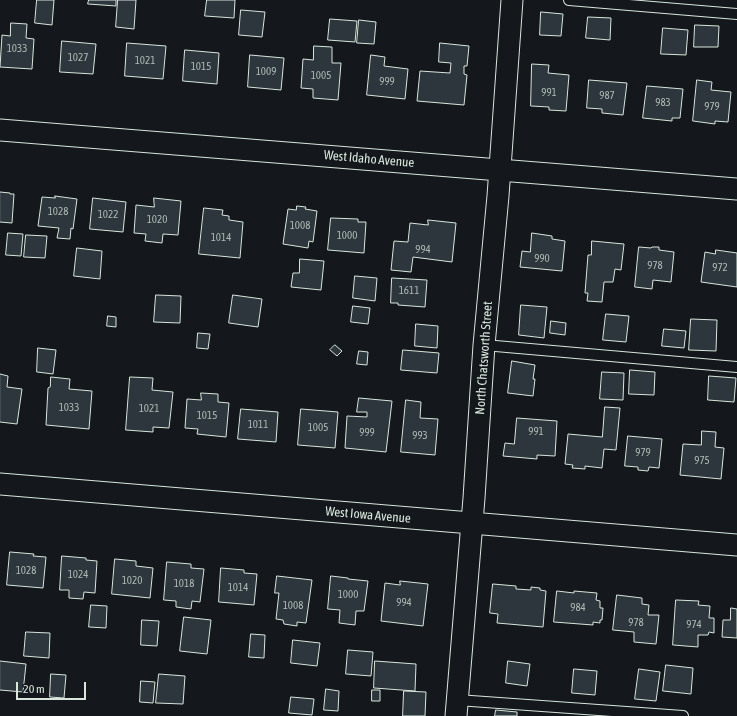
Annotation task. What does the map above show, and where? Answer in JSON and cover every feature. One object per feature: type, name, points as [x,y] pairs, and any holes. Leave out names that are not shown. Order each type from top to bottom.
[{"type":"street","name":"North Chatsworth Street","points":[[457,708],[472,523],[484,345],[500,170],[512,0]]},
{"type":"street","name":"West Idaho Avenue","points":[[0,130],[737,189]]},
{"type":"street","name":"West Iowa Avenue","points":[[0,484],[737,545]]},
{"type":"lane","points":[[569,0],[737,14]]},
{"type":"lane","points":[[484,345],[737,366]]},
{"type":"lane","points":[[457,708],[683,716]]},
{"type":"building","points":[[37,0],[54,0],[52,25],[35,23]]},
{"type":"building","points":[[89,0],[116,0],[116,6],[88,4]]},
{"type":"building","points":[[118,0],[136,0],[134,29],[116,27]]},
{"type":"building","points":[[207,0],[235,0],[234,18],[205,16]]},
{"type":"building","points":[[241,10],[265,12],[262,37],[239,35]]},
{"type":"building","points":[[541,12],[563,14],[561,36],[540,35]]},
{"type":"building","points":[[588,17],[611,18],[610,40],[586,38]]},
{"type":"building","points":[[330,19],[357,21],[355,42],[328,40]]},
{"type":"building","points":[[359,20],[376,22],[374,44],[357,43]]},
{"type":"building","points":[[11,23],[27,24],[26,38],[34,39],[32,69],[0,67],[2,35],[10,36]]},
{"type":"building","points":[[695,25],[719,26],[718,47],[694,47]]},
{"type":"building","points":[[663,28],[688,30],[686,55],[661,54]]},
{"type":"building","points":[[62,41],[96,44],[93,74],[60,72]]},
{"type":"building","points":[[127,43],[166,46],[163,79],[125,76]]},
{"type":"building","points":[[440,43],[469,46],[467,66],[464,66],[464,74],[467,75],[464,105],[417,101],[420,71],[450,73],[451,63],[439,62]]},
{"type":"building","points":[[314,46],[332,47],[332,63],[341,63],[338,100],[313,98],[313,89],[301,88],[303,59],[313,60]]},
{"type":"building","points":[[185,50],[219,53],[217,84],[183,81]]},
{"type":"building","points":[[250,55],[284,58],[281,90],[248,87]]},
{"type":"building","points":[[371,55],[385,57],[384,66],[408,69],[405,99],[367,95]]},
{"type":"building","points":[[532,64],[549,65],[548,73],[569,75],[566,111],[549,110],[549,107],[531,106]]},
{"type":"building","points":[[589,80],[627,83],[623,115],[602,113],[602,109],[587,108]]},
{"type":"building","points":[[697,80],[712,82],[711,90],[731,92],[728,122],[715,121],[715,124],[693,121]]},
{"type":"building","points":[[647,86],[683,89],[680,118],[672,118],[672,121],[643,118]]},
{"type":"building","points":[[0,192],[14,194],[12,223],[0,222]]},
{"type":"building","points":[[55,196],[77,199],[73,229],[71,228],[70,239],[57,238],[59,228],[38,226],[42,197],[55,198]]},
{"type":"building","points":[[93,198],[126,202],[123,232],[90,229]]},
{"type":"building","points":[[154,198],[181,201],[178,235],[163,234],[162,243],[145,241],[146,234],[134,233],[136,205],[154,207]]},
{"type":"building","points":[[297,206],[306,207],[305,209],[317,211],[313,242],[309,241],[308,248],[283,244],[288,209],[296,210]]},
{"type":"building","points":[[204,208],[223,210],[222,215],[229,216],[229,220],[243,222],[240,258],[199,254]]},
{"type":"building","points":[[331,218],[358,219],[358,222],[366,222],[364,253],[328,250]]},
{"type":"building","points":[[428,220],[456,223],[452,262],[413,257],[411,272],[391,270],[394,241],[408,242],[410,223],[428,225]]},
{"type":"building","points":[[8,233],[23,234],[21,256],[6,255]]},
{"type":"building","points":[[532,233],[552,236],[552,239],[565,241],[562,271],[520,267],[522,251],[530,252]]},
{"type":"building","points":[[26,235],[47,236],[45,258],[24,257]]},
{"type":"building","points":[[592,241],[624,244],[621,270],[615,269],[613,282],[604,282],[602,302],[587,301],[588,293],[585,293],[588,255],[591,255]]},
{"type":"building","points":[[639,247],[659,247],[659,250],[674,252],[671,282],[653,280],[652,289],[635,287]]},
{"type":"building","points":[[77,248],[102,251],[100,279],[74,276]]},
{"type":"building","points":[[716,250],[737,253],[737,287],[701,282],[705,252],[715,254]]},
{"type":"building","points":[[300,259],[324,261],[321,290],[291,287],[293,273],[299,273]]},
{"type":"building","points":[[355,276],[377,278],[375,301],[353,298]]},
{"type":"building","points":[[392,278],[427,280],[425,307],[391,303]]},
{"type":"building","points":[[156,295],[181,296],[180,323],[154,322]]},
{"type":"building","points":[[233,295],[262,299],[258,327],[229,323]]},
{"type":"building","points":[[521,305],[547,307],[544,338],[519,335]]},
{"type":"building","points":[[353,306],[370,308],[368,324],[351,322]]},
{"type":"building","points":[[606,314],[629,316],[626,342],[603,340]]},
{"type":"building","points":[[108,316],[116,317],[116,327],[107,326]]},
{"type":"building","points":[[691,319],[717,320],[716,351],[689,350]]},
{"type":"building","points":[[551,321],[566,323],[565,335],[550,333]]},
{"type":"building","points":[[416,324],[438,326],[437,348],[415,346]]},
{"type":"building","points":[[664,329],[686,331],[684,348],[662,346]]},
{"type":"building","points":[[198,333],[210,334],[208,349],[197,348]]},
{"type":"building","points":[[335,345],[342,351],[337,356],[330,350]]},
{"type":"building","points":[[38,348],[56,350],[53,374],[37,372]]},
{"type":"building","points":[[403,350],[439,353],[437,373],[401,370]]},
{"type":"building","points":[[359,351],[368,352],[367,365],[357,364]]},
{"type":"building","points":[[512,361],[535,365],[533,396],[508,393]]},
{"type":"building","points":[[630,370],[655,372],[654,395],[629,394]]},
{"type":"building","points":[[602,372],[624,373],[623,400],[600,399]]},
{"type":"building","points":[[0,374],[8,376],[7,387],[22,389],[17,424],[0,422]]},
{"type":"building","points":[[709,376],[736,378],[734,402],[708,400]]},
{"type":"building","points":[[51,377],[70,379],[69,389],[92,391],[89,429],[46,425],[48,388],[50,387]]},
{"type":"building","points":[[130,377],[153,378],[152,390],[173,392],[169,428],[153,427],[153,432],[126,430]]},
{"type":"building","points":[[201,393],[218,394],[218,402],[229,403],[226,437],[197,434],[198,429],[185,428],[187,399],[201,400]]},
{"type":"building","points":[[359,398],[392,401],[386,452],[345,448],[347,416],[367,417],[367,412],[357,412]]},
{"type":"building","points":[[406,400],[421,402],[420,418],[438,419],[435,455],[401,452]]},
{"type":"building","points":[[605,407],[620,408],[616,450],[604,449],[602,468],[585,466],[585,469],[572,468],[573,465],[565,464],[568,434],[602,437]]},
{"type":"building","points":[[241,409],[278,412],[276,442],[238,439]]},
{"type":"building","points":[[301,409],[338,412],[335,448],[298,445]]},
{"type":"building","points":[[517,418],[557,421],[555,456],[537,455],[537,459],[503,456],[505,443],[514,444]]},
{"type":"building","points":[[702,431],[716,432],[715,447],[724,448],[721,479],[680,475],[683,444],[701,445]]},
{"type":"building","points":[[628,436],[662,439],[659,468],[649,467],[648,471],[638,470],[638,467],[625,466]]},
{"type":"building","points":[[10,552],[34,554],[33,556],[46,557],[43,588],[7,585]]},
{"type":"building","points":[[62,556],[86,558],[86,560],[97,561],[95,593],[84,592],[83,599],[69,598],[69,590],[60,590]]},
{"type":"building","points":[[115,559],[136,561],[136,566],[153,568],[150,598],[112,594]]},
{"type":"building","points":[[167,562],[191,564],[191,568],[204,569],[200,602],[192,601],[191,609],[176,607],[176,601],[164,600]]},
{"type":"building","points":[[221,568],[244,570],[244,573],[257,574],[254,605],[219,602]]},
{"type":"building","points":[[277,576],[312,580],[306,623],[297,622],[297,626],[284,624],[283,620],[276,619],[279,593],[275,593]]},
{"type":"building","points":[[331,576],[368,581],[364,611],[356,611],[355,625],[339,623],[340,610],[328,609]]},
{"type":"building","points":[[400,581],[428,584],[423,626],[381,621],[385,583],[400,585]]},
{"type":"building","points":[[493,584],[516,586],[516,589],[531,590],[531,587],[540,588],[540,590],[546,591],[543,627],[497,623],[498,614],[490,613]]},
{"type":"building","points":[[557,591],[597,593],[596,600],[600,601],[600,608],[603,608],[602,620],[600,620],[600,623],[593,622],[593,625],[554,622]]},
{"type":"building","points":[[617,595],[642,598],[642,604],[649,605],[648,615],[659,615],[656,644],[634,642],[634,632],[613,630]]},
{"type":"building","points":[[676,600],[699,601],[698,605],[710,606],[709,618],[714,618],[714,633],[709,632],[708,635],[698,635],[698,647],[673,645]]},
{"type":"building","points":[[91,605],[107,606],[106,628],[89,627]]},
{"type":"building","points":[[731,608],[737,609],[737,638],[722,637],[723,620],[730,620]]},
{"type":"building","points":[[184,617],[211,620],[207,654],[180,651]]},
{"type":"building","points":[[142,620],[159,621],[157,646],[141,645]]},
{"type":"building","points":[[26,632],[50,633],[49,658],[24,656]]},
{"type":"building","points":[[251,634],[265,635],[264,658],[249,657]]},
{"type":"building","points":[[293,640],[320,643],[317,666],[291,663]]},
{"type":"building","points":[[348,650],[373,652],[371,676],[346,674]]},
{"type":"building","points":[[0,661],[26,664],[23,692],[0,690]]},
{"type":"building","points":[[375,661],[416,664],[415,691],[374,688]]},
{"type":"building","points":[[508,661],[530,664],[527,686],[506,683]]},
{"type":"building","points":[[666,665],[693,668],[691,694],[663,691]]},
{"type":"building","points":[[574,669],[597,671],[595,695],[572,693]]},
{"type":"building","points":[[639,669],[660,672],[656,701],[635,699]]},
{"type":"building","points":[[51,674],[66,675],[64,698],[50,697]]},
{"type":"building","points":[[159,674],[185,676],[183,704],[156,703]]},
{"type":"building","points":[[141,681],[155,682],[153,703],[140,702]]},
{"type":"building","points":[[326,689],[339,691],[338,711],[324,710]]},
{"type":"building","points":[[372,690],[380,690],[380,701],[372,701]]},
{"type":"building","points":[[404,691],[426,692],[425,716],[403,716]]},
{"type":"building","points":[[291,697],[314,699],[312,715],[289,713]]},
{"type":"building","points":[[496,710],[517,712],[517,716],[495,716]]}]
